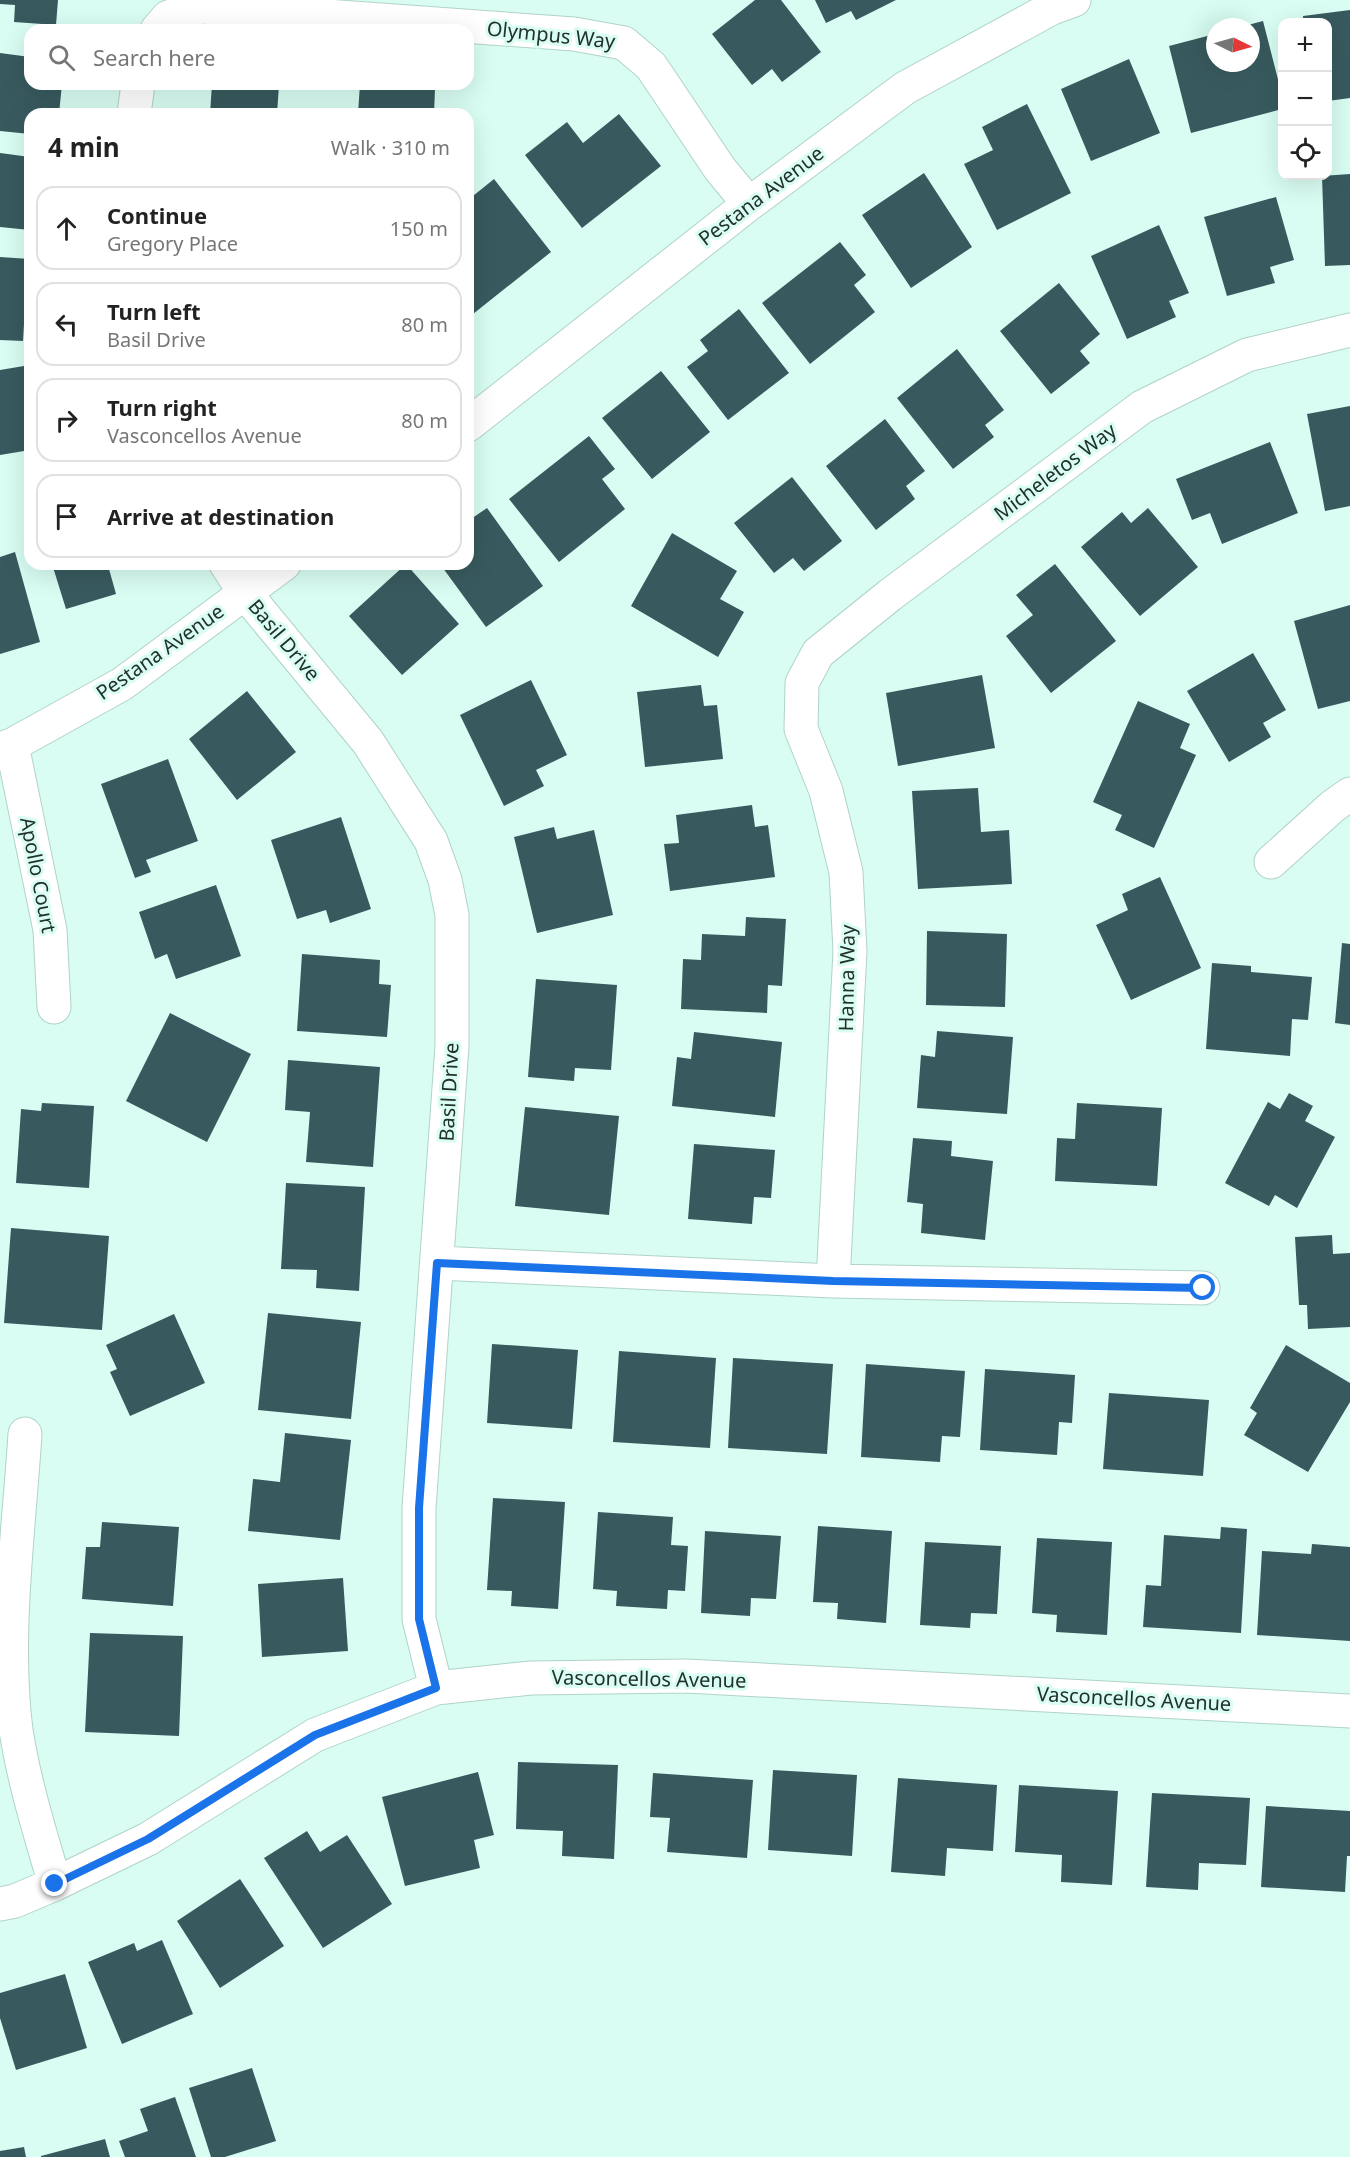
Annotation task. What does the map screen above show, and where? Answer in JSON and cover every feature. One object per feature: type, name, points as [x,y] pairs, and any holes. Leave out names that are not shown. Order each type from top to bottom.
[{"type":"street","name":"Pestana Avenue","points":[[474,420],[749,204],[905,88],[1052,8],[1074,0]]},
{"type":"street","name":"Olympus Way","points":[[162,23],[202,7],[436,24]]},
{"type":"street","name":"Olympus Way","points":[[474,27],[574,34],[624,43],[651,66],[720,169],[749,204]]},
{"type":"street","points":[[135,108],[137,90]]},
{"type":"street","name":"Micheletos Way","points":[[802,683],[818,653],[890,595],[1142,407],[1247,355],[1350,330]]},
{"type":"street","name":"Basil Drive","points":[[230,570],[245,593],[368,742],[431,841],[445,880],[452,915],[452,1046],[419,1508],[419,1619],[436,1688]]},
{"type":"street","name":"Pestana Avenue","points":[[6,747],[122,684],[276,570]]},
{"type":"street","name":"Hanna Way","points":[[802,683],[801,729],[826,790],[847,883],[850,951],[833,1281]]},
{"type":"street","name":"Apollo Court","points":[[6,747],[50,930],[54,1007]]},
{"type":"street","points":[[1271,862],[1333,806],[1350,794]]},
{"type":"street","points":[[437,1263],[833,1281],[1203,1288]]},
{"type":"street","points":[[25,1434],[11,1639],[16,1718],[30,1797],[55,1884]]},
{"type":"street","name":"Vasconcellos Avenue","points":[[0,1904],[15,1901],[55,1884],[148,1839],[315,1735],[436,1688],[531,1678],[686,1676],[1350,1711]]},
{"type":"building","points":[[0,0],[58,0],[56,24],[14,22],[15,5],[0,4]]},
{"type":"building","points":[[755,0],[781,0],[821,52],[782,82],[772,69],[752,85],[712,34]]},
{"type":"building","points":[[815,0],[896,0],[856,20],[851,11],[826,23]]},
{"type":"building","points":[[1350,10],[1350,98],[1332,100],[1332,18],[1303,18],[1303,16]]},
{"type":"building","points":[[1263,21],[1278,79],[1278,110],[1191,133],[1169,46],[1206,36],[1206,72],[1260,72],[1260,22]]},
{"type":"building","points":[[0,53],[24,56],[24,90],[61,90],[60,108],[24,108],[24,133],[0,131]]},
{"type":"building","points":[[1129,59],[1160,133],[1091,161],[1061,89]]},
{"type":"building","points":[[212,90],[279,90],[277,108],[210,108]]},
{"type":"building","points":[[360,90],[435,90],[434,108],[358,108]]},
{"type":"building","points":[[1027,104],[1071,193],[997,230],[964,164],[993,150],[982,127]]},
{"type":"building","points":[[619,114],[661,166],[582,228],[525,155],[567,122],[583,143]]},
{"type":"building","points":[[0,153],[24,156],[24,229],[0,227]]},
{"type":"building","points":[[924,173],[972,247],[911,288],[862,215]]},
{"type":"building","points":[[1350,174],[1350,265],[1325,266],[1322,180],[1332,180],[1332,175]]},
{"type":"building","points":[[494,179],[551,252],[474,313],[474,195]]},
{"type":"building","points":[[1276,197],[1294,260],[1270,267],[1275,283],[1227,296],[1204,217]]},
{"type":"building","points":[[1159,225],[1189,293],[1169,301],[1176,317],[1127,339],[1091,256]]},
{"type":"building","points":[[840,242],[866,275],[854,285],[875,312],[810,364],[762,303]]},
{"type":"building","points":[[0,257],[24,259],[23,341],[0,340]]},
{"type":"building","points":[[1059,283],[1100,334],[1080,351],[1090,363],[1051,394],[1000,331]]},
{"type":"building","points":[[739,309],[789,373],[728,420],[687,367],[708,351],[700,340]]},
{"type":"building","points":[[957,349],[1004,410],[985,425],[994,437],[953,469],[897,398]]},
{"type":"building","points":[[24,366],[24,451],[0,455],[0,370]]},
{"type":"building","points":[[661,371],[710,432],[652,479],[602,418]]},
{"type":"building","points":[[1350,406],[1350,506],[1325,511],[1307,414]]},
{"type":"building","points":[[885,419],[925,471],[906,486],[915,499],[876,530],[826,466]]},
{"type":"building","points":[[589,436],[615,469],[602,479],[625,509],[559,562],[509,499]]},
{"type":"building","points":[[1270,442],[1298,513],[1222,544],[1210,513],[1192,520],[1176,479]]},
{"type":"building","points":[[792,477],[842,541],[804,571],[793,558],[774,573],[734,523]]},
{"type":"building","points":[[487,508],[543,586],[486,627],[444,570],[474,570],[474,517]]},
{"type":"building","points":[[1148,508],[1198,567],[1140,616],[1081,547],[1122,512],[1131,523]]},
{"type":"building","points":[[672,533],[737,571],[720,599],[744,612],[718,657],[631,606]]},
{"type":"building","points":[[15,552],[40,642],[0,654],[0,557]]},
{"type":"building","points":[[1055,564],[1116,641],[1051,693],[1006,636],[1033,615],[1016,595]]},
{"type":"building","points":[[54,570],[109,570],[116,594],[66,609]]},
{"type":"building","points":[[399,570],[411,570],[459,624],[402,675],[349,616]]},
{"type":"building","points":[[1350,605],[1350,701],[1318,709],[1294,621]]},
{"type":"building","points":[[1253,653],[1286,710],[1263,723],[1271,737],[1229,762],[1187,691]]},
{"type":"building","points":[[982,675],[995,748],[898,766],[886,693]]},
{"type":"building","points":[[531,680],[567,755],[536,770],[544,786],[504,806],[460,715]]},
{"type":"building","points":[[701,685],[704,706],[717,705],[723,759],[645,767],[637,692]]},
{"type":"building","points":[[247,691],[296,752],[237,800],[189,739]]},
{"type":"building","points":[[1138,701],[1190,724],[1180,748],[1196,755],[1154,848],[1115,830],[1122,815],[1093,802]]},
{"type":"building","points":[[168,759],[198,841],[146,860],[151,872],[135,878],[101,784]]},
{"type":"building","points":[[978,788],[981,832],[1009,830],[1012,884],[918,889],[912,791]]},
{"type":"building","points":[[752,805],[755,827],[768,825],[775,877],[670,891],[664,844],[679,843],[676,815]]},
{"type":"building","points":[[341,817],[371,909],[330,923],[326,910],[297,919],[271,840]]},
{"type":"building","points":[[554,827],[557,839],[594,830],[613,915],[537,933],[514,837]]},
{"type":"building","points":[[1160,877],[1201,968],[1131,1000],[1096,925],[1128,910],[1122,894]]},
{"type":"building","points":[[216,885],[241,956],[176,979],[167,954],[155,959],[139,912]]},
{"type":"building","points":[[746,917],[786,919],[782,986],[768,985],[767,1013],[681,1009],[683,959],[701,960],[702,934],[745,936]]},
{"type":"building","points":[[927,931],[1007,934],[1005,1007],[926,1005]]},
{"type":"building","points":[[1342,943],[1350,944],[1350,1025],[1335,1023]]},
{"type":"building","points":[[302,954],[380,960],[379,984],[391,985],[387,1037],[297,1031]]},
{"type":"building","points":[[1212,963],[1251,966],[1251,972],[1312,977],[1308,1020],[1292,1019],[1290,1056],[1206,1049]]},
{"type":"building","points":[[536,979],[617,985],[611,1070],[575,1068],[574,1081],[528,1077]]},
{"type":"building","points":[[170,1013],[251,1054],[207,1142],[126,1101]]},
{"type":"building","points":[[937,1031],[1013,1037],[1007,1114],[917,1108],[921,1055],[935,1057]]},
{"type":"building","points":[[694,1032],[782,1042],[775,1117],[672,1106],[677,1057],[691,1059]]},
{"type":"building","points":[[288,1060],[380,1067],[373,1167],[306,1162],[310,1112],[285,1110]]},
{"type":"building","points":[[1289,1093],[1313,1106],[1305,1121],[1335,1137],[1297,1208],[1275,1195],[1269,1206],[1225,1183],[1268,1102],[1280,1109]]},
{"type":"building","points":[[42,1103],[94,1106],[89,1188],[16,1183],[21,1109],[41,1111]]},
{"type":"building","points":[[1077,1103],[1162,1108],[1157,1186],[1055,1181],[1057,1138],[1075,1139]]},
{"type":"building","points":[[525,1107],[619,1116],[609,1215],[515,1206]]},
{"type":"building","points":[[913,1138],[952,1141],[951,1156],[993,1161],[985,1240],[921,1233],[923,1204],[907,1202]]},
{"type":"building","points":[[694,1144],[775,1150],[771,1198],[754,1197],[752,1224],[688,1219]]},
{"type":"building","points":[[286,1183],[365,1187],[359,1291],[316,1288],[317,1270],[281,1269]]},
{"type":"building","points":[[11,1228],[109,1236],[102,1330],[4,1323]]},
{"type":"building","points":[[1332,1235],[1333,1254],[1350,1253],[1350,1327],[1308,1329],[1307,1305],[1299,1305],[1295,1237]]},
{"type":"building","points":[[268,1313],[361,1322],[351,1419],[258,1410]]},
{"type":"building","points":[[174,1314],[205,1383],[130,1416],[110,1372],[117,1369],[106,1345]]},
{"type":"building","points":[[492,1344],[578,1350],[572,1429],[487,1423]]},
{"type":"building","points":[[1286,1345],[1350,1383],[1350,1402],[1308,1472],[1244,1435],[1257,1413],[1250,1408]]},
{"type":"building","points":[[619,1351],[716,1358],[710,1448],[613,1442]]},
{"type":"building","points":[[733,1358],[833,1364],[827,1454],[728,1448]]},
{"type":"building","points":[[866,1364],[965,1371],[960,1437],[942,1436],[940,1462],[861,1457]]},
{"type":"building","points":[[985,1369],[1075,1375],[1072,1423],[1059,1422],[1057,1455],[980,1450]]},
{"type":"building","points":[[1109,1393],[1209,1400],[1203,1476],[1103,1469]]},
{"type":"building","points":[[285,1433],[351,1440],[340,1540],[248,1531],[253,1479],[280,1482]]},
{"type":"building","points":[[493,1498],[565,1502],[558,1609],[511,1606],[512,1591],[487,1590]]},
{"type":"building","points":[[598,1512],[673,1517],[671,1545],[688,1546],[685,1591],[668,1590],[667,1609],[616,1606],[617,1591],[593,1589]]},
{"type":"building","points":[[102,1522],[179,1527],[173,1606],[82,1599],[86,1547],[100,1547]]},
{"type":"building","points":[[818,1526],[892,1531],[886,1623],[837,1619],[838,1603],[813,1602]]},
{"type":"building","points":[[1221,1527],[1247,1529],[1241,1633],[1143,1627],[1146,1585],[1161,1586],[1164,1535],[1220,1539]]},
{"type":"building","points":[[705,1531],[781,1536],[776,1599],[751,1598],[750,1616],[701,1613]]},
{"type":"building","points":[[1037,1538],[1112,1542],[1107,1635],[1056,1632],[1057,1615],[1032,1613]]},
{"type":"building","points":[[925,1542],[1001,1546],[997,1614],[971,1613],[970,1628],[920,1625]]},
{"type":"building","points":[[1312,1544],[1350,1547],[1350,1641],[1257,1635],[1262,1551],[1311,1554]]},
{"type":"building","points":[[343,1578],[348,1651],[262,1657],[258,1584]]},
{"type":"building","points":[[90,1633],[183,1636],[179,1736],[85,1732]]},
{"type":"building","points":[[518,1762],[618,1765],[614,1859],[562,1856],[563,1831],[516,1829]]},
{"type":"building","points":[[773,1770],[857,1775],[852,1856],[768,1850]]},
{"type":"building","points":[[478,1772],[494,1835],[474,1840],[480,1868],[405,1886],[382,1797]]},
{"type":"building","points":[[653,1773],[753,1780],[747,1858],[667,1852],[670,1818],[650,1817]]},
{"type":"building","points":[[898,1778],[997,1785],[993,1851],[947,1848],[945,1876],[891,1872]]},
{"type":"building","points":[[1019,1785],[1118,1791],[1112,1885],[1061,1882],[1062,1855],[1015,1852]]},
{"type":"building","points":[[1152,1793],[1250,1798],[1246,1865],[1199,1863],[1198,1890],[1146,1887]]},
{"type":"building","points":[[1266,1806],[1350,1811],[1350,1856],[1347,1856],[1345,1892],[1261,1887]]},
{"type":"building","points":[[307,1831],[320,1852],[347,1835],[392,1904],[323,1948],[264,1858]]},
{"type":"building","points":[[240,1879],[284,1946],[220,1988],[177,1921]]},
{"type":"building","points":[[162,1940],[193,2014],[122,2044],[88,1962],[134,1943],[137,1951]]},
{"type":"building","points":[[65,1974],[87,2048],[16,2070],[0,2018],[0,1993]]},
{"type":"building","points":[[252,2068],[276,2141],[225,2157],[211,2157],[189,2088]]},
{"type":"building","points":[[175,2097],[196,2157],[125,2157],[119,2141],[148,2131],[140,2109]]},
{"type":"building","points":[[105,2139],[110,2157],[41,2157],[41,2156]]},
{"type":"building","points":[[24,2147],[26,2157],[0,2157],[0,2151]]},
{"type":"route","points":[[55,1884],[148,1839],[315,1735],[436,1688],[419,1619],[419,1508],[437,1263],[833,1281],[1203,1288]]}]
